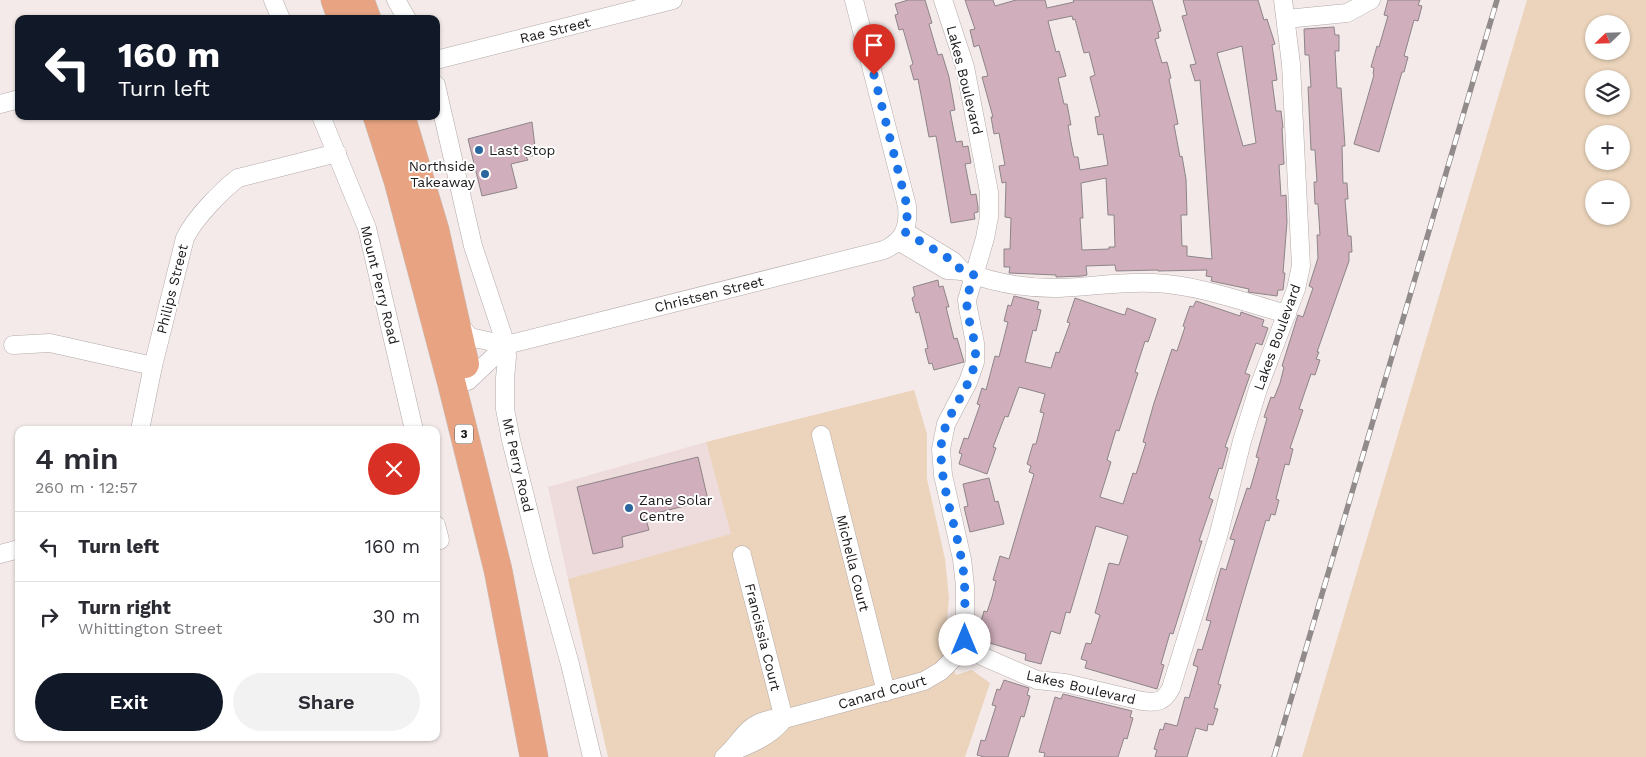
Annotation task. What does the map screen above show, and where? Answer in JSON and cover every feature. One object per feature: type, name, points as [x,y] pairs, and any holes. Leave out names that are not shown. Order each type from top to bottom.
[{"type":"main road","points":[[335,0],[341,15]]},
{"type":"main road","points":[[360,0],[366,15]]},
{"type":"main road","name":"3","points":[[378,120],[398,181],[451,381],[498,570],[534,757]]},
{"type":"main road","name":"3","points":[[403,120],[435,230],[550,757]]},
{"type":"street","points":[[273,0],[279,15]]},
{"type":"street","points":[[396,0],[405,15]]},
{"type":"street","name":"Rae Street","points":[[440,59],[674,0]]},
{"type":"street","points":[[854,0],[907,206],[907,223],[901,237],[953,261],[968,273],[1008,284],[1047,288],[1126,282],[1154,282],[1180,285],[1287,314]]},
{"type":"street","name":"Lakes Boulevard","points":[[943,0],[965,68],[989,192],[989,217],[985,238],[968,273],[967,300],[975,343],[975,362],[968,382],[946,424],[941,449],[943,476],[962,559],[965,586],[965,640],[971,649],[984,657],[1037,680],[1065,683],[1146,701],[1159,701],[1166,697],[1171,688],[1219,533],[1237,460],[1258,389],[1296,289],[1301,266],[1291,64],[1283,0]]},
{"type":"street","points":[[1286,19],[1347,12],[1371,0]]},
{"type":"street","points":[[0,104],[15,100]]},
{"type":"street","name":"Mt Perry Road","points":[[440,102],[473,246],[506,345],[505,409],[510,440],[570,664],[592,757]]},
{"type":"street","name":"Mount Perry Road","points":[[324,120],[367,228],[413,426]]},
{"type":"street","name":"Philips Street","points":[[141,426],[153,366],[185,238],[195,222],[230,184],[238,178],[337,153]]},
{"type":"street","name":"Christsen Street","points":[[455,320],[470,337],[506,345],[884,250],[901,237]]},
{"type":"street","points":[[13,345],[50,343],[153,366]]},
{"type":"street","name":"Christsen Street","points":[[468,381],[506,345]]},
{"type":"street","name":"Michella Court","points":[[821,434],[886,692]]},
{"type":"street","points":[[0,554],[15,550]]},
{"type":"street","name":"Francissia Court","points":[[742,555],[784,719]]},
{"type":"street","name":"Canard Court","points":[[784,719],[924,681],[941,671],[967,645]]},
{"type":"street","points":[[727,755],[754,743],[784,719]]},
{"type":"shaded area","points":[[1527,0],[1646,0],[1646,757],[1302,757]]},
{"type":"shaded area","points":[[914,390],[927,434],[927,479],[945,559],[949,598],[944,650],[956,675],[972,670],[990,683],[965,757],[608,757],[568,579],[731,534],[706,442]]},
{"type":"shaded area","points":[[706,442],[732,534],[568,579],[548,487]]},
{"type":"building","points":[[908,0],[925,0],[932,23],[929,24],[938,55],[942,54],[949,77],[955,110],[950,111],[956,142],[962,141],[963,147],[968,146],[971,163],[965,164],[971,195],[976,194],[978,212],[974,213],[975,219],[951,223],[936,136],[929,137],[918,79],[914,80],[910,66],[913,64],[903,29],[899,30],[895,15],[898,14],[895,4]]},
{"type":"building","points":[[965,0],[993,0],[995,6],[1016,0],[1045,0],[1047,8],[1074,2],[1073,0],[1152,0],[1161,31],[1158,32],[1159,38],[1155,39],[1162,63],[1167,62],[1171,78],[1169,79],[1178,124],[1174,125],[1186,179],[1187,215],[1181,215],[1182,246],[1187,246],[1187,256],[1212,259],[1200,80],[1195,81],[1190,65],[1196,64],[1182,16],[1187,15],[1183,0],[1258,0],[1264,20],[1267,19],[1275,44],[1272,45],[1277,80],[1272,81],[1276,111],[1281,111],[1283,128],[1284,164],[1279,165],[1281,196],[1286,195],[1287,222],[1283,290],[1278,290],[1277,296],[1248,292],[1249,289],[1211,281],[1212,277],[1206,276],[1207,270],[1116,271],[1115,265],[1086,266],[1087,275],[1082,276],[1056,277],[1056,275],[1009,273],[1010,267],[1004,267],[1004,249],[1010,249],[1011,218],[1005,217],[1006,182],[1002,183],[999,166],[1005,165],[999,133],[994,134],[991,117],[993,117],[982,77],[988,76],[979,45],[974,47],[970,30],[975,29]],"holes":[[[1072,16],[1073,20],[1075,19],[1084,53],[1089,52],[1095,75],[1090,77],[1100,116],[1095,117],[1098,135],[1103,134],[1108,165],[1080,170],[1078,157],[1074,157],[1068,125],[1071,125],[1067,104],[1064,104],[1058,78],[1066,76],[1059,51],[1056,52],[1048,21]],[[1242,46],[1256,143],[1243,146],[1217,53]],[[1106,178],[1108,215],[1114,215],[1115,247],[1082,250],[1080,218],[1083,218],[1081,183]]]},
{"type":"building","points":[[1388,0],[1420,0],[1418,5],[1422,6],[1418,21],[1414,20],[1404,56],[1408,57],[1379,152],[1354,144],[1374,75],[1374,68],[1371,67],[1388,16],[1384,15]]},
{"type":"building","points":[[1334,27],[1335,35],[1339,35],[1339,51],[1335,51],[1337,88],[1341,88],[1345,146],[1342,146],[1343,183],[1347,183],[1348,199],[1345,199],[1348,236],[1351,236],[1352,252],[1349,252],[1349,261],[1317,352],[1319,352],[1316,359],[1320,360],[1315,375],[1311,374],[1299,409],[1303,410],[1290,448],[1293,449],[1289,465],[1285,464],[1276,499],[1279,500],[1275,515],[1271,514],[1269,521],[1266,520],[1242,600],[1218,684],[1221,685],[1214,708],[1218,709],[1213,725],[1208,724],[1207,731],[1196,728],[1187,757],[1155,757],[1157,750],[1154,749],[1160,729],[1163,730],[1165,723],[1177,726],[1185,697],[1189,698],[1198,667],[1193,665],[1198,649],[1202,650],[1211,621],[1206,620],[1221,568],[1226,570],[1235,540],[1230,539],[1247,488],[1250,489],[1259,458],[1256,457],[1267,418],[1264,417],[1271,397],[1274,398],[1280,383],[1284,367],[1282,366],[1298,315],[1303,317],[1313,288],[1309,286],[1318,258],[1317,235],[1320,235],[1318,204],[1315,204],[1314,182],[1317,182],[1315,150],[1311,150],[1308,87],[1311,87],[1309,55],[1305,55],[1304,29]]},
{"type":"building","points":[[532,122],[536,155],[526,157],[528,160],[511,164],[517,188],[482,196],[468,139]]},
{"type":"building","points":[[938,280],[939,287],[943,286],[949,307],[946,307],[954,339],[957,338],[964,362],[934,370],[932,363],[929,364],[925,349],[928,348],[919,312],[916,313],[912,298],[915,296],[913,287]]},
{"type":"building","points":[[1014,296],[1039,302],[1037,309],[1041,310],[1036,331],[1033,330],[1025,362],[1051,368],[1056,352],[1059,353],[1070,323],[1067,322],[1075,298],[1121,314],[1125,315],[1127,308],[1156,319],[1148,342],[1145,341],[1135,372],[1138,373],[1119,431],[1116,430],[1107,460],[1111,462],[1100,497],[1123,504],[1133,473],[1136,474],[1146,443],[1143,442],[1172,349],[1177,351],[1190,306],[1193,307],[1196,301],[1240,316],[1241,312],[1264,320],[1262,326],[1268,328],[1262,345],[1256,343],[1245,373],[1250,375],[1225,447],[1228,448],[1222,469],[1219,468],[1209,498],[1213,500],[1199,541],[1202,541],[1173,634],[1170,633],[1161,664],[1164,665],[1157,689],[1085,668],[1087,661],[1081,659],[1086,643],[1091,644],[1100,615],[1095,613],[1109,563],[1119,565],[1128,536],[1096,526],[1070,613],[1066,612],[1060,634],[1051,631],[1041,664],[1025,660],[1026,654],[980,640],[982,633],[978,632],[984,611],[987,612],[992,597],[996,581],[993,580],[1000,556],[1009,559],[1034,474],[1029,472],[1031,466],[1027,464],[1033,444],[1036,444],[1044,413],[1040,412],[1045,394],[1019,387],[1008,417],[1005,416],[993,447],[996,448],[987,474],[959,464],[962,454],[959,453],[964,438],[968,439],[980,405],[977,404],[982,388],[986,390],[995,356],[999,357],[1008,322],[1004,321],[1008,305],[1011,306]]},
{"type":"building","name":"Zane Solar Centre","points":[[698,457],[708,500],[645,516],[649,530],[622,537],[623,547],[593,554],[577,487]]},
{"type":"building","points":[[989,478],[995,502],[998,501],[1004,524],[970,532],[964,507],[968,506],[963,484]]},
{"type":"building","points":[[1004,680],[1029,688],[1027,695],[1030,696],[1024,717],[1021,716],[1008,757],[984,757],[977,755],[981,740],[985,741],[996,706],[992,705],[997,689],[1000,690]]},
{"type":"building","points":[[1063,694],[1132,711],[1130,717],[1133,718],[1127,739],[1124,738],[1118,757],[1044,757],[1045,753],[1039,752],[1055,697],[1061,699]]},
{"type":"railway","points":[[1274,757],[1497,0]]},
{"type":"place","name":"Last Stop","points":[[479,150]]},
{"type":"place","name":"Northside Takeaway","points":[[485,174]]},
{"type":"place","name":"Zane Solar Centre","points":[[629,508]]},
{"type":"route","points":[[874,75],[907,206],[908,215],[905,232],[953,261],[962,271],[974,275],[967,300],[975,343],[975,362],[968,382],[950,413],[942,437],[941,449],[943,476],[962,559],[966,610],[965,640]]}]
